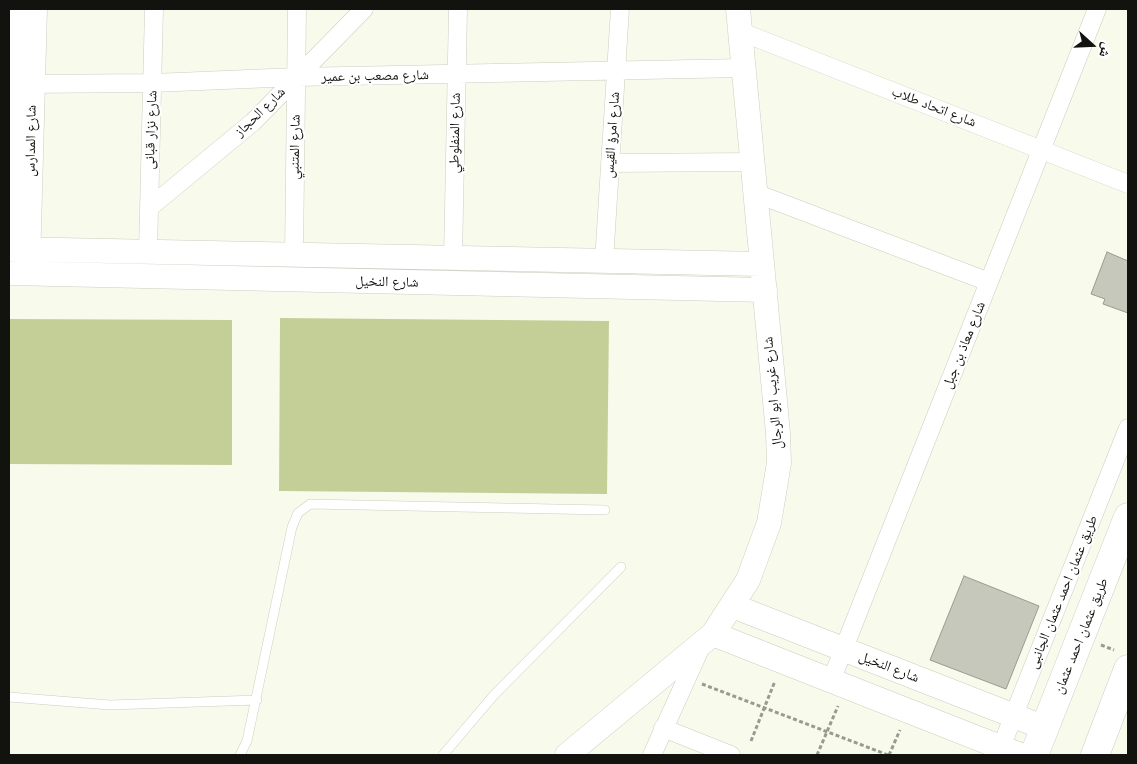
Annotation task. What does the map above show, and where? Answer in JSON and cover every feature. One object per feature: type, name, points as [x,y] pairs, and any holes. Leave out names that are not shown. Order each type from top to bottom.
[{"type":"main road","name":"شارع المدارس","points":[[14,9],[18,84],[15,246],[18,274]]},
{"type":"main road","name":"شارع المدارس","points":[[18,84],[35,9]]},
{"type":"main road","name":"شارع غريب ابو الرجال","points":[[567,755],[707,640],[733,606],[748,580],[762,545],[775,493],[778,433],[742,68],[739,20]]},
{"type":"main road","name":"شارع النخيل","points":[[15,246],[148,252],[762,264]]},
{"type":"main road","name":"شارع النخيل","points":[[18,274],[764,290]]},
{"type":"main road","name":"طريق عثمان احمد عثمان","points":[[1034,755],[1128,517]]},
{"type":"main road","name":"شارع النخيل","points":[[733,606],[1045,728]]},
{"type":"main road","points":[[707,640],[831,681],[1006,753]]},
{"type":"main road","points":[[1099,752],[1128,669]]},
{"type":"street","name":"شارع نزار قبانى","points":[[148,252],[154,9]]},
{"type":"street","name":"شارع المتنبي","points":[[294,254],[297,9]]},
{"type":"street","name":"شارع الحجاز","points":[[149,208],[253,122],[364,9]]},
{"type":"street","name":"شارع المنفلوطي","points":[[453,258],[458,9]]},
{"type":"street","name":"شارع امرؤ القيس","points":[[604,261],[620,9]]},
{"type":"street","name":"شارع معاذ بن جبل","points":[[831,681],[1097,9]]},
{"type":"street","name":"شارع اتحاد طلاب","points":[[739,20],[1041,150],[1128,184]]},
{"type":"street","name":"شارع مصعب بن عمير","points":[[18,84],[152,83],[296,77],[742,68]]},
{"type":"street","points":[[610,163],[752,162]]},
{"type":"street","points":[[755,194],[989,282]]},
{"type":"street","name":"طريق عثمان احمد عثمان الجانبى","points":[[1006,753],[1014,716],[1128,428]]},
{"type":"street","points":[[652,755],[686,678],[707,640]]},
{"type":"street","points":[[663,728],[731,755]]},
{"type":"lane","points":[[240,755],[248,742],[292,527],[298,513],[310,504],[605,510]]},
{"type":"lane","points":[[443,755],[494,695],[621,567]]},
{"type":"lane","points":[[9,697],[110,706],[257,700]]},
{"type":"path","points":[[686,678],[889,755],[900,729]]},
{"type":"path","points":[[751,741],[775,680]]},
{"type":"path","points":[[817,755],[838,705]]},
{"type":"green space","points":[[280,318],[609,321],[607,494],[279,491]]},
{"type":"green space","points":[[9,319],[232,320],[232,465],[9,464]]},
{"type":"building","points":[[1107,252],[1128,261],[1128,313],[1103,304],[1105,299],[1091,294]]},
{"type":"building","points":[[964,576],[1039,606],[1006,689],[930,660]]}]
